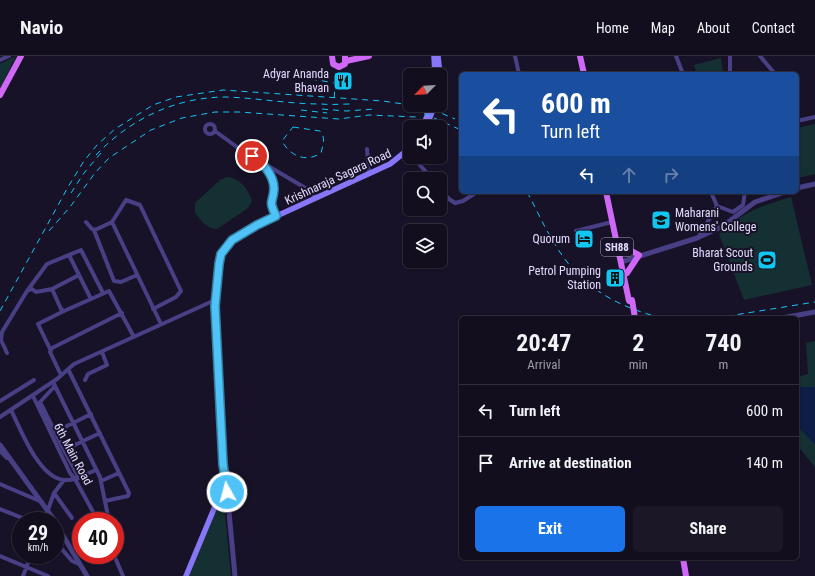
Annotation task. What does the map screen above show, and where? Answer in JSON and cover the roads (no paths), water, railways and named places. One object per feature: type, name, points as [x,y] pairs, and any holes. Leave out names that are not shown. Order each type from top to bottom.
[{"type":"main road","points":[[0,95],[21,56]]},
{"type":"main road","points":[[332,56],[333,64],[337,67],[344,66],[346,58]]},
{"type":"main road","points":[[346,58],[355,56]]},
{"type":"main road","points":[[346,58],[369,56]]},
{"type":"main road","points":[[434,56],[435,68]]},
{"type":"main road","points":[[438,56],[439,68]]},
{"type":"main road","points":[[577,56],[581,72]]},
{"type":"main road","points":[[580,56],[584,72]]},
{"type":"main road","name":"Krishnaraja Sagara Road","points":[[252,228],[258,228],[390,164],[403,154]]},
{"type":"main road","name":"Krishnaraja Sagara Road","points":[[316,199],[392,166],[403,158]]},
{"type":"main road","name":"SH88","points":[[606,194],[622,261],[632,316]]},
{"type":"main road","points":[[609,194],[621,245],[622,261],[627,273],[630,301],[635,316]]},
{"type":"main road","name":"Krishnaraja Sagara Road","points":[[226,480],[223,464],[215,300],[221,254],[232,240],[252,228],[310,202]]},
{"type":"main road","points":[[621,245],[639,255],[627,273]]},
{"type":"main road","points":[[186,576],[226,480]]},
{"type":"main road","points":[[679,560],[681,576]]},
{"type":"main road","points":[[683,560],[686,576]]},
{"type":"street","points":[[0,60],[9,56]]},
{"type":"street","points":[[515,56],[519,72]]},
{"type":"street","points":[[676,56],[682,72]]},
{"type":"street","points":[[730,56],[730,72]]},
{"type":"street","points":[[760,56],[773,72]]},
{"type":"street","points":[[799,121],[815,117]]},
{"type":"street","points":[[215,132],[263,163],[307,188],[316,199]]},
{"type":"street","points":[[367,149],[369,173]]},
{"type":"street","points":[[263,163],[272,180],[274,190],[270,201],[276,216]]},
{"type":"street","points":[[419,164],[426,172]]},
{"type":"street","points":[[799,188],[815,184]]},
{"type":"street","points":[[308,191],[310,202]]},
{"type":"street","points":[[447,197],[455,203],[463,201],[474,194]]},
{"type":"street","points":[[712,194],[717,206],[731,212],[740,210]]},
{"type":"street","points":[[740,210],[744,202],[744,194]]},
{"type":"street","points":[[622,261],[697,238],[723,226],[740,210],[755,202],[779,194]]},
{"type":"street","points":[[94,230],[112,222],[126,200],[140,205],[181,291],[176,297],[153,309]]},
{"type":"street","points":[[697,238],[717,206]]},
{"type":"street","points":[[86,222],[94,230],[114,281],[121,282],[137,275]]},
{"type":"street","points":[[112,222],[161,324]]},
{"type":"street","points":[[576,231],[612,222]]},
{"type":"street","points":[[7,353],[1,340],[2,332],[27,291],[44,267],[79,250],[82,250],[103,293]]},
{"type":"street","points":[[69,255],[91,299]]},
{"type":"street","points":[[27,291],[32,290],[36,292],[52,289],[79,275]]},
{"type":"street","points":[[52,289],[61,309],[64,311]]},
{"type":"street","points":[[61,375],[38,324],[109,291],[111,292],[134,337]]},
{"type":"street","points":[[40,402],[61,375],[74,364],[215,300]]},
{"type":"street","points":[[793,316],[815,312]]},
{"type":"street","points":[[50,349],[122,313]]},
{"type":"street","points":[[85,380],[88,374],[107,365],[102,352]]},
{"type":"street","points":[[68,369],[130,494],[128,496],[105,501]]},
{"type":"street","points":[[0,401],[34,380]]},
{"type":"street","points":[[0,417],[54,384]]},
{"type":"street","points":[[54,384],[101,481],[107,512]]},
{"type":"street","points":[[34,395],[40,402],[77,478]]},
{"type":"street","name":"6th Main Road","points":[[34,395],[70,473],[77,478],[94,512]]},
{"type":"street","points":[[11,410],[38,463],[55,477],[64,480],[77,478],[96,470]]},
{"type":"street","points":[[55,432],[91,414]]},
{"type":"street","points":[[64,450],[100,433]]},
{"type":"street","points":[[0,445],[48,512]]},
{"type":"street","points":[[0,451],[15,465]]},
{"type":"street","points":[[101,481],[119,473]]},
{"type":"street","points":[[48,512],[54,493],[64,480]]},
{"type":"street","points":[[226,480],[235,576]]},
{"type":"street","points":[[0,484],[42,503]]},
{"type":"street","points":[[54,493],[72,518]]},
{"type":"street","points":[[0,509],[12,514]]},
{"type":"street","points":[[64,537],[72,551]]},
{"type":"street","points":[[64,551],[72,560]]},
{"type":"street","points":[[0,556],[48,576]]},
{"type":"street","points":[[23,576],[27,564]]},
{"type":"street","points":[[79,564],[87,576]]},
{"type":"street","points":[[118,564],[123,576]]},
{"type":"water","points":[[799,387],[815,387],[815,444],[799,428]]},
{"type":"railway","points":[[311,79],[335,83],[334,102]]},
{"type":"railway","points":[[0,311],[68,187],[84,161],[97,145],[115,129],[153,105],[176,97],[223,90],[383,101],[403,104]]},
{"type":"railway","points":[[96,155],[109,142],[139,121],[155,112],[189,101],[226,97],[309,104],[351,104]]},
{"type":"railway","points":[[322,109],[346,111],[376,109]]},
{"type":"railway","points":[[301,110],[327,113]]},
{"type":"railway","points":[[49,231],[70,207],[95,173],[109,158],[151,130],[182,118],[215,112],[239,112],[339,119],[369,115],[416,117]]},
{"type":"railway","points":[[420,112],[459,129]]},
{"type":"railway","points":[[438,112],[455,119]]},
{"type":"railway","points":[[293,127],[320,131],[323,136],[321,153],[304,158],[289,151],[282,141],[293,127]]},
{"type":"railway","points":[[71,193],[84,173],[101,153]]},
{"type":"railway","points":[[528,194],[549,235],[574,270],[586,282],[613,300],[628,307],[655,316]]},
{"type":"railway","points":[[728,316],[815,302]]},
{"type":"place","name":"Adyar Ananda Bhavan","points":[[343,81]]},
{"type":"place","name":"Maharani Womens' College","points":[[661,220]]},
{"type":"place","name":"Quorum","points":[[584,239]]},
{"type":"place","name":"Bharat Scout Grounds","points":[[767,260]]},
{"type":"place","name":"Petrol Pumping Station","points":[[615,278]]}]
